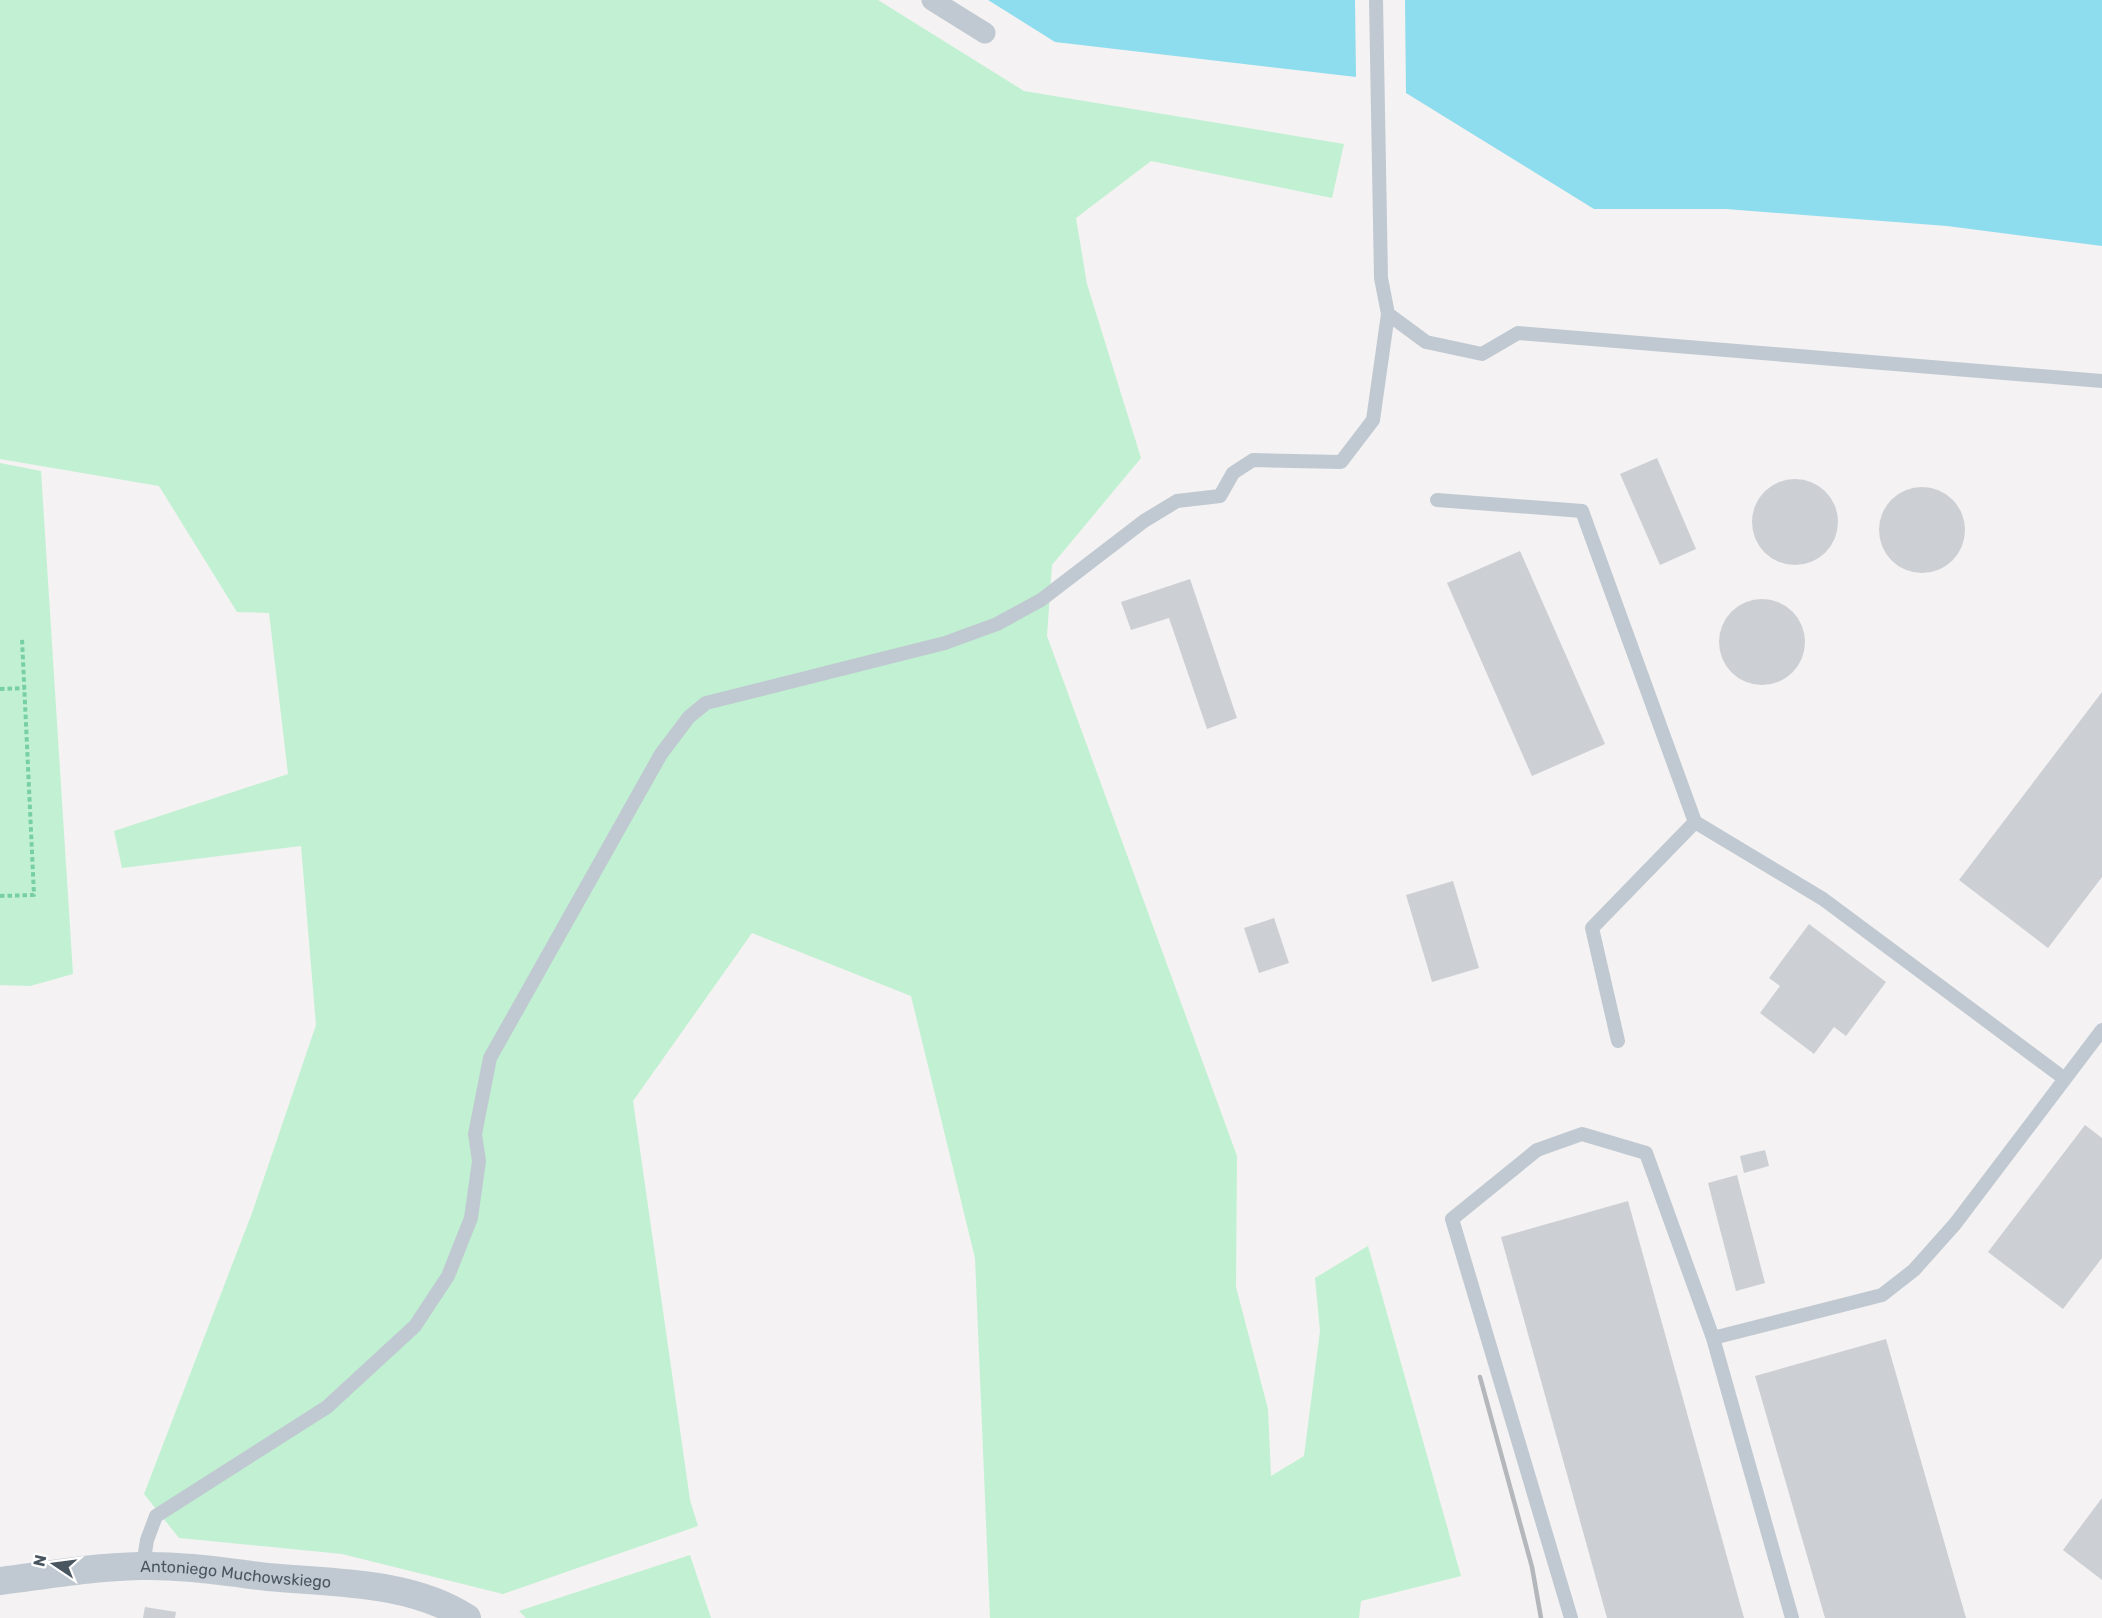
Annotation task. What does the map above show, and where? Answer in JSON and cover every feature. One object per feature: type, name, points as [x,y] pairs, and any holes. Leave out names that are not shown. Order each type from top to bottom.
[{"type":"street","points":[[932,0],[985,33]]},
{"type":"street","name":"Antoniego Muchowskiego","points":[[0,1581],[92,1569],[143,1566],[197,1569],[383,1589],[422,1598],[467,1618]]},
{"type":"lane","points":[[143,1566],[147,1540],[156,1516],[327,1407],[416,1326],[448,1276],[471,1218],[479,1161],[475,1134],[490,1058],[661,754],[689,717],[706,703],[945,643],[997,624],[1041,600],[1144,521],[1177,501],[1220,496],[1233,473],[1253,459],[1341,462],[1373,420],[1388,314],[1381,278],[1376,0]]},
{"type":"lane","points":[[1388,314],[1426,342],[1482,354],[1518,333],[2102,381]]},
{"type":"lane","points":[[1437,500],[1582,511],[1695,822],[1823,899],[2065,1079]]},
{"type":"lane","points":[[1618,1041],[1592,928],[1695,822]]},
{"type":"lane","points":[[1713,1338],[1882,1294],[1914,1270],[1939,1244],[2102,1030]]},
{"type":"lane","points":[[1571,1618],[1452,1219],[1537,1150],[1582,1134],[1646,1154],[1713,1338],[1792,1618]]},
{"type":"path","points":[[0,896],[34,895],[22,639]]},
{"type":"path","points":[[0,689],[25,688]]},
{"type":"green space","points":[[0,0],[878,0],[1024,91],[1344,144],[1332,198],[1151,161],[1076,218],[1087,284],[1141,458],[1052,565],[1047,636],[1237,1156],[1236,1287],[1268,1409],[1271,1476],[1304,1456],[1320,1331],[1315,1278],[1368,1246],[1461,1576],[1361,1601],[1359,1618],[990,1618],[975,1258],[911,996],[752,933],[633,1101],[690,1500],[698,1526],[503,1594],[342,1554],[179,1538],[144,1494],[252,1213],[316,1025],[301,846],[122,868],[114,831],[288,774],[269,613],[237,612],[159,486],[0,459]]},
{"type":"green space","points":[[0,463],[41,471],[73,974],[30,986],[0,985]]},
{"type":"green space","points":[[690,1555],[711,1618],[526,1618],[519,1611]]},
{"type":"water","points":[[988,0],[1355,0],[1356,77],[1055,42]]},
{"type":"water","points":[[1405,0],[2102,0],[2102,246],[1947,226],[1726,209],[1594,209],[1406,93]]},
{"type":"building","points":[[1657,458],[1696,549],[1660,565],[1620,474]]},
{"type":"building","points":[[1795,479],[1811,483],[1825,492],[1834,506],[1838,522],[1834,538],[1825,552],[1811,561],[1795,565],[1779,561],[1765,552],[1756,538],[1752,522],[1756,506],[1765,492],[1779,483]]},
{"type":"building","points":[[1922,487],[1938,491],[1952,500],[1961,514],[1965,530],[1961,546],[1952,560],[1938,569],[1922,573],[1906,569],[1892,560],[1883,546],[1879,530],[1883,514],[1892,500],[1906,491]]},
{"type":"building","points":[[1520,551],[1605,744],[1532,776],[1447,583]]},
{"type":"building","points":[[1190,579],[1237,718],[1207,729],[1169,618],[1131,630],[1121,602]]},
{"type":"building","points":[[1762,599],[1778,603],[1792,612],[1801,626],[1805,642],[1801,658],[1792,672],[1778,681],[1762,685],[1746,681],[1732,672],[1723,658],[1719,642],[1723,626],[1732,612],[1746,603]]},
{"type":"building","points":[[2102,692],[2102,877],[2048,948],[1959,880]]},
{"type":"building","points":[[1453,881],[1479,968],[1432,982],[1406,895]]},
{"type":"building","points":[[1274,918],[1289,963],[1259,973],[1244,928]]},
{"type":"building","points":[[1809,924],[1886,982],[1846,1036],[1834,1027],[1814,1054],[1760,1013],[1780,986],[1769,978]]},
{"type":"building","points":[[2085,1125],[2102,1138],[2102,1258],[2063,1309],[1988,1252]]},
{"type":"building","points":[[1765,1150],[1769,1166],[1744,1173],[1740,1156]]},
{"type":"building","points":[[1737,1175],[1765,1283],[1736,1291],[1708,1183]]},
{"type":"building","points":[[1628,1201],[1744,1618],[1607,1618],[1501,1237]]},
{"type":"building","points":[[1886,1339],[1966,1618],[1825,1618],[1755,1376]]},
{"type":"building","points":[[2102,1498],[2102,1580],[2063,1550]]},
{"type":"building","points":[[145,1607],[176,1612],[175,1618],[143,1618]]},
{"type":"railway","points":[[1480,1377],[1532,1567],[1541,1618]]}]
